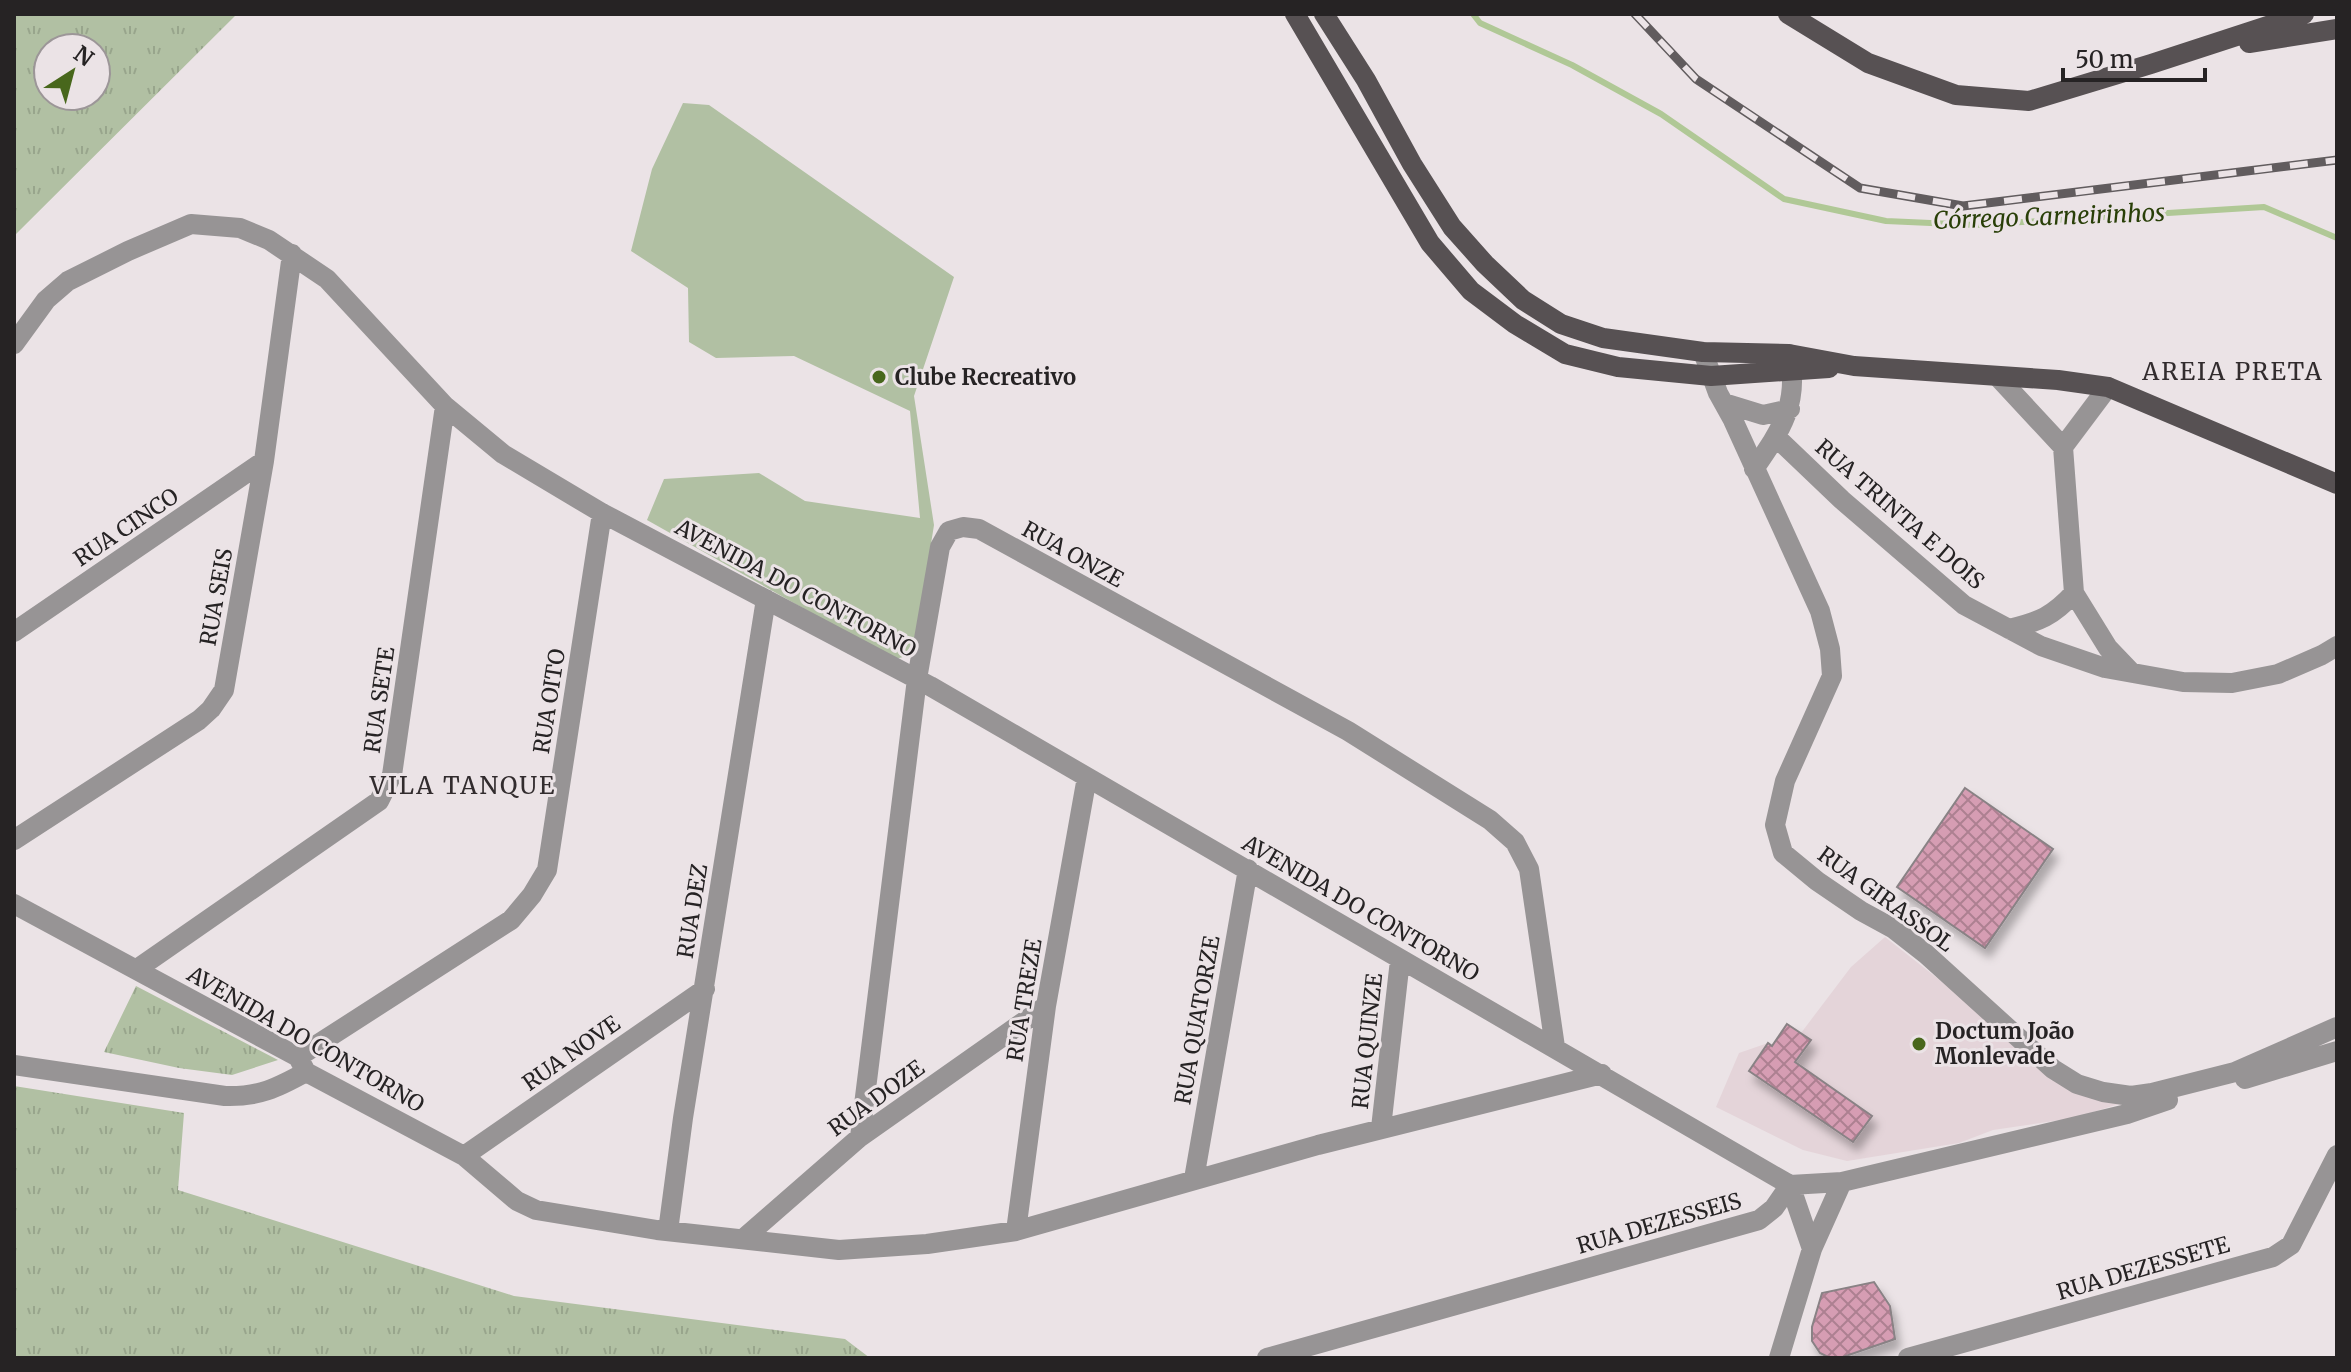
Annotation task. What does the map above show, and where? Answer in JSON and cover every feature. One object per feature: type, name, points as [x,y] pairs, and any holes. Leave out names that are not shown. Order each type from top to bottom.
[{"type":"main road","points":[[1295,14],[1430,243],[1471,291],[1515,324],[1565,354],[1618,367],[1711,376],[1791,363]]},
{"type":"main road","points":[[1324,14],[1452,227],[1523,300],[1561,324],[1603,338],[1791,363],[2058,380],[2108,387],[2337,484]]},
{"type":"main road","points":[[1788,14],[1868,63],[1956,95],[2029,101],[2304,14]]},
{"type":"main road","points":[[2151,64],[2210,50],[2337,29]]},
{"type":"main road","points":[[1391,177],[1412,164]]},
{"type":"street","name":"AVENIDA DO CONTORNO","points":[[14,344],[46,300],[68,281],[191,224],[240,228],[269,240],[327,279],[445,406],[503,454],[602,513],[917,679],[1790,1185]]},
{"type":"street","name":"RUA SEIS","points":[[14,840],[199,720],[224,690],[264,461],[292,254]]},
{"type":"street","name":"RUA GIRASSOL","points":[[1703,352],[1711,376],[1820,611],[1830,649],[1832,676],[1785,781],[1775,825],[1783,853],[1817,881],[1894,929],[1926,954],[2053,1069],[2077,1084],[2131,1096],[2236,1077]]},
{"type":"street","points":[[1754,469],[1776,437],[1790,409],[1794,383],[1791,363]]},
{"type":"street","points":[[1997,376],[2063,447],[2074,593],[2108,648],[2130,671]]},
{"type":"street","points":[[2063,447],[2108,387]]},
{"type":"street","points":[[1724,403],[1763,415],[1790,409]]},
{"type":"street","name":"RUA SETE","points":[[137,969],[379,801],[392,775],[445,406]]},
{"type":"street","name":"RUA TRINTA E DOIS","points":[[1776,437],[1842,500],[1964,605],[2041,646],[2105,668],[2183,682],[2232,683],[2278,674],[2337,646]]},
{"type":"street","name":"RUA CINCO","points":[[14,632],[264,461]]},
{"type":"street","name":"RUA OITO","points":[[14,1065],[225,1096],[243,1097],[266,1092],[511,920],[532,895],[547,870],[602,513]]},
{"type":"street","name":"RUA ONZE","points":[[860,1137],[917,679],[940,547],[949,531],[963,527],[979,529],[1348,731],[1490,820],[1515,842],[1529,869],[1555,1047]]},
{"type":"street","points":[[2009,629],[2040,622],[2074,593]]},
{"type":"street","name":"RUA DEZ","points":[[668,1231],[766,599]]},
{"type":"street","name":"RUA TREZE","points":[[1016,1231],[1046,1006],[1087,777]]},
{"type":"street","name":"RUA QUATORZE","points":[[1194,1179],[1248,869]]},
{"type":"street","name":"AVENIDA DO CONTORNO","points":[[14,904],[137,969],[464,1156],[517,1201],[536,1210],[668,1231],[839,1250],[927,1244],[1016,1231],[1381,1128],[1602,1074]]},
{"type":"street","name":"RUA QUINZE","points":[[1381,1128],[1400,960]]},
{"type":"street","name":"RUA NOVE","points":[[464,1156],[705,989]]},
{"type":"street","name":"RUA DOZE","points":[[743,1239],[860,1137],[1046,1006]]},
{"type":"street","points":[[2236,1077],[2337,1027]]},
{"type":"street","points":[[1812,1249],[1790,1185],[1842,1182],[2127,1114],[2236,1077],[2337,1051]]},
{"type":"street","name":"RUA DEZESSETE","points":[[1908,1358],[2273,1257],[2291,1245],[2337,1155]]},
{"type":"street","points":[[1779,1358],[1812,1249],[1842,1182]]},
{"type":"street","name":"RUA DEZESSEIS","points":[[1267,1358],[1759,1220],[1774,1208],[1790,1185]]},
{"type":"shaded area","name":"Doctum João Monlevade","points":[[1885,937],[2026,1048],[2122,1103],[2074,1118],[1993,1130],[1959,1143],[1847,1161],[1803,1150],[1716,1107],[1739,1053],[1768,1043],[1772,1046],[1787,1024],[1801,1033],[1851,967]]},
{"type":"green space","points":[[14,14],[237,14],[14,236]]},
{"type":"green space","name":"Clube Recreativo","points":[[683,103],[709,105],[954,277],[914,396],[934,525],[916,638],[911,650],[902,657],[893,659],[647,520],[664,479],[759,473],[805,501],[920,518],[910,411],[794,356],[716,358],[689,342],[688,288],[631,251],[652,169]]},
{"type":"green space","points":[[136,986],[278,1060],[232,1075],[179,1068],[104,1052]]},
{"type":"green space","points":[[14,1086],[184,1113],[178,1190],[514,1296],[845,1339],[870,1358],[14,1358]]},
{"type":"building","points":[[1965,788],[2053,849],[1985,948],[1897,887]]},
{"type":"building","points":[[1787,1024],[1811,1040],[1795,1062],[1872,1116],[1853,1142],[1749,1071],[1768,1043],[1772,1046]]},
{"type":"building","points":[[1874,1282],[1890,1306],[1895,1339],[1840,1358],[1820,1353],[1812,1341],[1812,1327],[1822,1293]]},
{"type":"waterway","name":"Córrego Carneirinhos","points":[[1473,14],[1480,23],[1572,65],[1661,114],[1784,199],[1886,221],[1975,225],[2264,207],[2337,238]]},
{"type":"railway","points":[[1635,14],[1696,79],[1860,188],[1963,206],[2337,160]]},
{"type":"place","name":"Clube Recreativo","points":[[879,377]]},
{"type":"place","name":"Doctum João Monlevade","points":[[1919,1044]]},
{"type":"district","name":"AREIA PRETA","points":[[2233,372]]},
{"type":"district","name":"VILA TANQUE","points":[[463,786]]}]
